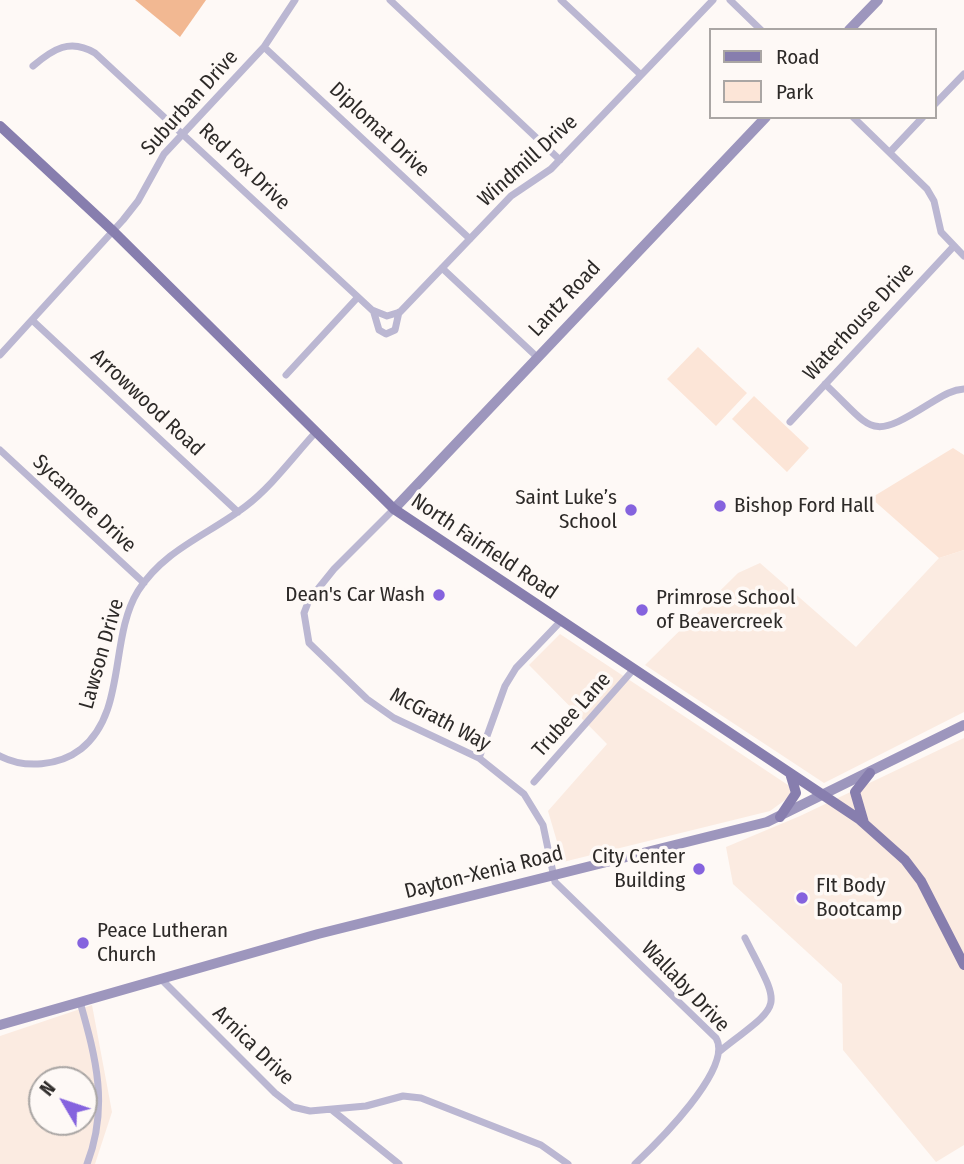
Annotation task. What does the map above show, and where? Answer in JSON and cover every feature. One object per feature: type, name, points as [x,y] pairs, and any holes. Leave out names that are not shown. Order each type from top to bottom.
[{"type":"main road","points":[[851,28],[878,0]]},
{"type":"main road","name":"Lantz Road","points":[[394,509],[764,119]]},
{"type":"main road","name":"North Fairfield Road","points":[[0,126],[113,231],[394,509],[864,823],[905,860],[921,881],[964,965]]},
{"type":"main road","name":"Dayton-Xenia Road","points":[[0,1025],[367,921],[717,836],[780,817],[964,725]]},
{"type":"main road","points":[[864,823],[855,792],[870,773]]},
{"type":"main road","points":[[780,817],[796,793],[790,774]]},
{"type":"street","name":"Suburban Drive","points":[[0,355],[138,201],[157,163],[264,47],[295,0]]},
{"type":"street","points":[[390,0],[561,160]]},
{"type":"street","points":[[561,0],[641,75]]},
{"type":"street","name":"Windmill Drive","points":[[400,312],[511,195],[543,176],[561,160],[713,0]]},
{"type":"street","points":[[730,0],[759,28]]},
{"type":"street","name":"Red Fox Drive","points":[[33,66],[62,47],[85,47],[101,58],[358,298]]},
{"type":"street","name":"Diplomat Drive","points":[[264,47],[470,239]]},
{"type":"street","points":[[936,104],[964,74]]},
{"type":"street","points":[[855,119],[931,194],[938,228],[964,256]]},
{"type":"street","points":[[890,152],[921,119]]},
{"type":"street","name":"Waterhouse Drive","points":[[790,422],[954,246]]},
{"type":"street","points":[[442,268],[537,357]]},
{"type":"street","points":[[286,375],[358,298],[372,310],[387,316],[400,312]]},
{"type":"street","points":[[372,310],[379,330],[386,334],[395,330],[400,312]]},
{"type":"street","name":"Arrowwood Road","points":[[32,320],[238,512]]},
{"type":"street","points":[[825,384],[865,422],[883,428],[894,426],[951,391],[964,390]]},
{"type":"street","name":"Lawson Drive","points":[[0,756],[20,762],[49,763],[73,754],[86,743],[104,717],[125,619],[144,583],[183,545],[238,512],[255,498],[316,433]]},
{"type":"street","name":"Sycamore Drive","points":[[0,450],[144,583]]},
{"type":"street","name":"McGrath Way","points":[[394,509],[334,569],[309,600],[304,613],[309,643],[367,699],[394,718],[479,758],[524,794],[543,825],[554,876]]},
{"type":"street","points":[[479,758],[505,686],[516,668],[561,621]]},
{"type":"street","name":"Trubee Lane","points":[[534,782],[633,670]]},
{"type":"street","name":"Wallaby Drive","points":[[554,876],[555,882],[716,1038],[720,1051],[710,1076],[692,1102],[635,1164]]},
{"type":"street","points":[[720,1051],[763,1018],[773,1004],[772,992],[745,938]]},
{"type":"street","name":"Arnica Drive","points":[[161,979],[289,1105],[300,1110],[332,1110],[366,1106],[403,1096],[421,1098],[541,1145],[568,1164]]},
{"type":"street","points":[[80,1002],[98,1068],[100,1101],[97,1135],[87,1164]]},
{"type":"street","points":[[332,1110],[399,1164]]},
{"type":"shaded area","points":[[135,0],[206,0],[180,37]]},
{"type":"shaded area","points":[[964,550],[964,712],[824,783],[645,665],[738,573],[760,563],[856,647],[939,558]]},
{"type":"shaded area","points":[[560,634],[788,785],[792,795],[770,811],[563,862],[548,811],[607,744],[529,665]]},
{"type":"shaded area","points":[[964,738],[964,1145],[936,1162],[843,1050],[842,984],[733,884],[726,847],[800,816]]},
{"type":"shaded area","points":[[92,1005],[112,1112],[95,1164],[0,1164],[0,1036]]},
{"type":"green space","points":[[698,347],[747,393],[716,426],[667,379]]},
{"type":"green space","points":[[754,396],[809,448],[787,472],[732,419]]},
{"type":"green space","points":[[953,448],[964,455],[964,550],[939,558],[871,498]]},
{"type":"place","name":"Bishop Ford Hall","points":[[720,506]]},
{"type":"place","name":"Saint Luke’s School","points":[[631,510]]},
{"type":"place","name":"Dean's Car Wash","points":[[439,595]]},
{"type":"place","name":"Primrose School of Beavercreek","points":[[642,610]]},
{"type":"place","name":"City Center Building","points":[[699,869]]},
{"type":"place","name":"FIt Body Bootcamp","points":[[802,898]]},
{"type":"place","name":"Peace Lutheran Church","points":[[83,943]]}]
